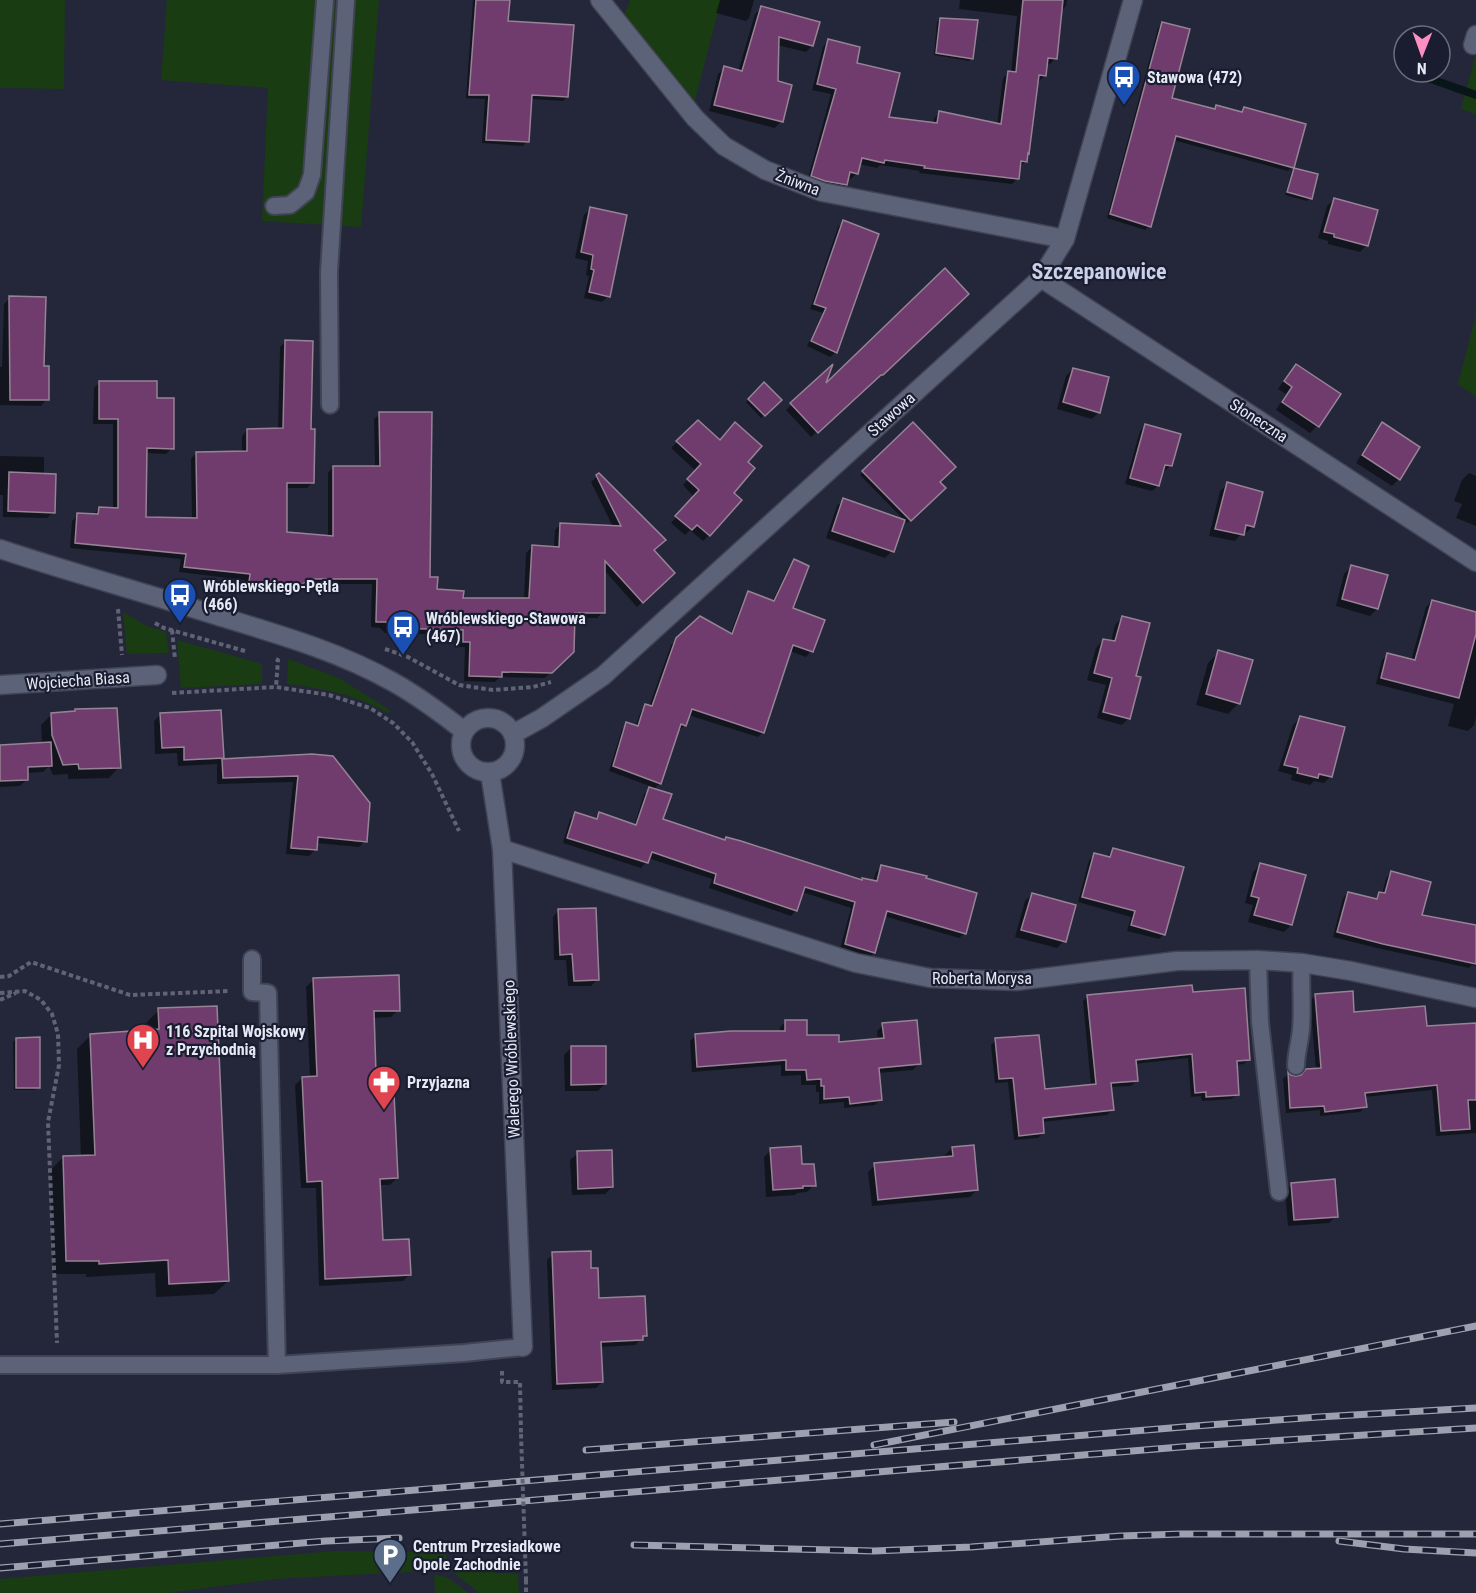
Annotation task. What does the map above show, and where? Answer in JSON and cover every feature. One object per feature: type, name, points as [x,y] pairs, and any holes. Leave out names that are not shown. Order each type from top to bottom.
[{"type":"street","name":"Żniwna","points":[[600,0],[695,118],[724,146],[765,170],[822,192],[1065,239]]},
{"type":"street","name":"Stawowa","points":[[513,734],[542,718],[603,675],[1041,278],[1065,239],[1132,0]]},
{"type":"street","name":"Słoneczna","points":[[1041,278],[1476,562]]},
{"type":"street","points":[[0,549],[266,630],[355,662],[428,704],[464,731]]},
{"type":"street","name":"Wojciecha Biasa","points":[[0,685],[157,675]]},
{"type":"street","points":[[485,717],[494,718],[508,727],[513,734],[515,751],[512,759],[499,771],[490,773],[474,769],[462,756],[460,748],[464,731],[477,720],[485,717]]},
{"type":"street","name":"Walerego Wróblewskiego","points":[[490,773],[502,849],[523,1347]]},
{"type":"street","name":"Roberta Morysa","points":[[502,849],[856,963],[930,978],[1016,981],[1177,961],[1258,960],[1302,963],[1351,971],[1476,998]]},
{"type":"lane","points":[[274,206],[290,205],[306,192],[312,175],[325,0]]},
{"type":"lane","points":[[330,405],[329,272],[346,0]]},
{"type":"lane","points":[[252,959],[252,992],[268,993],[277,1365]]},
{"type":"lane","points":[[1258,960],[1260,1022],[1279,1192]]},
{"type":"lane","points":[[1296,1066],[1296,1052],[1301,1030],[1302,963]]},
{"type":"lane","points":[[0,1365],[277,1365],[523,1347]]},
{"type":"path","points":[[122,658],[118,603],[123,587]]},
{"type":"path","points":[[168,693],[276,687],[328,695],[370,708],[393,723],[412,742],[432,774],[459,831]]},
{"type":"path","points":[[0,977],[9,976],[31,962],[130,995],[241,990]]},
{"type":"path","points":[[0,993],[25,991],[41,1000],[52,1014],[58,1034],[59,1065],[48,1122],[58,1365]]},
{"type":"path","points":[[0,1000],[20,992]]},
{"type":"path","points":[[501,1364],[502,1382],[520,1382],[526,1593]]},
{"type":"green space","points":[[0,0],[65,0],[64,89],[0,88]]},
{"type":"green space","points":[[167,0],[379,0],[361,227],[262,221],[268,88],[161,80]]},
{"type":"green space","points":[[630,0],[721,0],[693,108],[620,25]]},
{"type":"green space","points":[[1476,53],[1476,114],[1461,109]]},
{"type":"green space","points":[[1476,314],[1476,397],[1458,384]]},
{"type":"green space","points":[[123,612],[147,626],[166,632],[169,653],[127,654]]},
{"type":"green space","points":[[177,640],[262,664],[262,684],[181,688]]},
{"type":"green space","points":[[288,659],[339,678],[391,711],[388,713],[364,701],[339,693],[287,684]]},
{"type":"green space","points":[[334,1551],[446,1552],[447,1569],[518,1574],[519,1593],[479,1593],[453,1572],[447,1570],[275,1579],[168,1593],[0,1593],[0,1579]]},
{"type":"green space","points":[[434,1575],[448,1579],[468,1593],[435,1593]]},
{"type":"building","points":[[476,0],[510,0],[508,21],[574,25],[568,97],[532,95],[529,142],[486,140],[489,95],[469,95]]},
{"type":"building","points":[[1023,0],[1063,0],[1057,59],[1048,58],[1046,76],[1039,75],[1029,154],[1027,162],[1021,161],[1019,179],[924,168],[925,166],[885,160],[884,163],[862,158],[858,174],[850,172],[847,185],[811,176],[836,89],[817,84],[828,39],[860,47],[857,63],[900,73],[889,117],[937,123],[939,111],[1001,124],[1008,71],[1016,72]]},
{"type":"building","points":[[761,6],[820,22],[813,46],[779,37],[778,81],[792,85],[783,122],[714,105],[724,66],[742,71]]},
{"type":"building","points":[[940,18],[978,20],[973,59],[936,53]]},
{"type":"building","points":[[1162,22],[1190,29],[1172,98],[1215,109],[1216,105],[1242,112],[1244,107],[1306,124],[1294,168],[1176,136],[1151,227],[1110,214]]},
{"type":"building","points":[[1294,168],[1318,174],[1312,199],[1287,192]]},
{"type":"building","points":[[1334,198],[1378,210],[1368,246],[1324,232]]},
{"type":"building","points":[[590,207],[627,215],[610,297],[589,292],[594,270],[591,269],[593,255],[581,252]]},
{"type":"building","points":[[843,220],[879,234],[837,353],[811,341],[826,308],[814,304]]},
{"type":"building","points":[[945,268],[969,294],[818,433],[790,403],[833,364],[826,383]]},
{"type":"building","points":[[9,296],[46,297],[44,366],[49,366],[49,400],[10,400]]},
{"type":"building","points":[[285,340],[313,341],[311,429],[315,429],[314,483],[287,483],[287,532],[333,536],[333,466],[380,466],[379,412],[432,412],[430,577],[438,577],[437,589],[464,591],[463,598],[529,598],[532,545],[559,547],[560,523],[621,526],[596,475],[599,473],[666,540],[654,550],[675,573],[643,603],[605,561],[605,613],[575,613],[574,652],[552,673],[502,672],[502,677],[469,676],[470,642],[463,642],[463,630],[391,628],[386,622],[376,622],[377,579],[311,579],[294,589],[249,582],[250,574],[184,567],[186,554],[75,543],[77,513],[98,514],[99,507],[118,508],[118,419],[99,419],[99,381],[157,381],[157,398],[174,398],[174,449],[147,448],[146,517],[197,518],[196,452],[247,451],[247,429],[283,428]]},
{"type":"building","points":[[1296,364],[1341,394],[1319,427],[1282,402],[1292,387],[1284,381]]},
{"type":"building","points":[[1073,368],[1109,377],[1100,413],[1063,402]]},
{"type":"building","points":[[764,382],[782,400],[765,416],[748,399]]},
{"type":"building","points":[[698,420],[720,440],[735,422],[762,446],[748,462],[755,468],[734,493],[742,500],[710,536],[697,525],[692,530],[675,516],[699,490],[687,479],[701,464],[676,441]]},
{"type":"building","points":[[913,422],[956,467],[940,482],[946,488],[911,521],[862,471]]},
{"type":"building","points":[[1382,422],[1420,447],[1400,480],[1362,455]]},
{"type":"building","points":[[1145,424],[1181,434],[1172,466],[1165,465],[1159,486],[1130,478]]},
{"type":"building","points":[[9,472],[56,474],[55,513],[8,511]]},
{"type":"building","points":[[1227,482],[1263,492],[1254,527],[1246,525],[1244,535],[1215,529]]},
{"type":"building","points":[[843,498],[905,520],[894,552],[832,531]]},
{"type":"building","points":[[794,559],[809,566],[793,608],[825,620],[813,652],[793,645],[764,733],[692,709],[686,726],[681,724],[661,784],[613,766],[626,722],[638,726],[645,704],[652,706],[676,638],[700,616],[732,634],[748,591],[774,601]]},
{"type":"building","points":[[1351,565],[1388,575],[1378,609],[1342,599]]},
{"type":"building","points":[[1432,600],[1476,612],[1476,634],[1459,698],[1381,678],[1387,653],[1415,660]]},
{"type":"building","points":[[1122,616],[1150,623],[1136,676],[1141,677],[1130,719],[1103,712],[1112,678],[1094,673],[1103,639],[1115,641]]},
{"type":"building","points":[[1218,650],[1253,660],[1240,704],[1206,694]]},
{"type":"building","points":[[117,708],[121,768],[79,769],[78,764],[63,765],[52,735],[51,713],[75,711],[75,709]]},
{"type":"building","points":[[221,710],[224,758],[184,760],[184,747],[162,748],[160,713]]},
{"type":"building","points":[[1300,716],[1345,727],[1332,777],[1319,774],[1318,778],[1297,773],[1298,768],[1284,765]]},
{"type":"building","points":[[51,742],[52,766],[28,767],[28,780],[0,781],[0,745]]},
{"type":"building","points":[[312,754],[333,756],[370,803],[367,842],[318,837],[317,850],[291,848],[298,776],[223,778],[222,759]]},
{"type":"building","points":[[649,787],[672,794],[663,819],[725,840],[726,837],[741,841],[862,880],[862,878],[877,881],[881,865],[927,876],[926,878],[977,893],[966,934],[887,911],[875,953],[845,944],[855,902],[805,887],[797,911],[714,883],[716,874],[652,852],[648,863],[567,838],[575,812],[597,819],[599,812],[636,825]]},
{"type":"building","points":[[1113,848],[1184,867],[1165,935],[1131,925],[1135,911],[1082,897],[1094,853],[1110,857]]},
{"type":"building","points":[[1260,863],[1306,875],[1292,925],[1254,915],[1259,898],[1251,896]]},
{"type":"building","points":[[1391,871],[1431,882],[1422,915],[1476,925],[1476,964],[1337,932],[1348,892],[1377,899],[1379,892],[1385,893]]},
{"type":"building","points":[[1032,893],[1076,905],[1066,942],[1021,930]]},
{"type":"building","points":[[596,908],[599,980],[574,981],[572,954],[560,955],[558,909]]},
{"type":"building","points":[[399,975],[400,1011],[374,1011],[376,1073],[393,1072],[398,1178],[380,1179],[383,1240],[409,1239],[411,1275],[325,1279],[322,1181],[307,1182],[302,1077],[317,1076],[313,978]]},
{"type":"building","points":[[1192,985],[1193,992],[1245,988],[1250,1060],[1237,1061],[1239,1095],[1206,1097],[1206,1092],[1195,1093],[1192,1054],[1136,1060],[1138,1081],[1111,1083],[1114,1110],[1043,1118],[1044,1133],[1019,1136],[1013,1078],[999,1079],[995,1038],[1039,1035],[1045,1089],[1096,1084],[1087,995]]},
{"type":"building","points":[[1353,991],[1354,1012],[1425,1006],[1427,1026],[1476,1023],[1476,1100],[1468,1100],[1470,1129],[1441,1131],[1437,1085],[1365,1093],[1367,1107],[1325,1112],[1324,1106],[1290,1108],[1288,1072],[1296,1076],[1301,1075],[1306,1069],[1321,1068],[1315,994]]},
{"type":"building","points":[[217,1006],[229,1281],[169,1284],[168,1260],[99,1264],[99,1261],[66,1261],[63,1156],[95,1155],[90,1034],[159,1029],[158,1008]]},
{"type":"building","points":[[785,1020],[807,1020],[807,1035],[839,1035],[839,1042],[884,1038],[882,1023],[917,1020],[921,1064],[879,1068],[882,1100],[850,1104],[849,1097],[824,1099],[824,1086],[821,1086],[821,1079],[807,1080],[806,1070],[786,1070],[786,1060],[697,1067],[695,1034],[785,1031]]},
{"type":"building","points":[[40,1037],[40,1088],[16,1088],[16,1038]]},
{"type":"building","points":[[571,1046],[606,1046],[606,1084],[571,1085]]},
{"type":"building","points":[[974,1145],[978,1190],[878,1200],[874,1163],[953,1156],[952,1147]]},
{"type":"building","points":[[801,1146],[802,1164],[814,1164],[816,1186],[773,1190],[770,1148]]},
{"type":"building","points":[[612,1150],[613,1187],[578,1189],[577,1151]]},
{"type":"building","points":[[1335,1179],[1338,1217],[1294,1220],[1291,1183]]},
{"type":"building","points":[[591,1251],[591,1268],[598,1268],[599,1298],[645,1296],[647,1336],[643,1336],[643,1340],[601,1342],[603,1382],[557,1384],[552,1252]]},
{"type":"waterway","points":[[1445,84],[1476,95]]},
{"type":"railway","points":[[874,1445],[1476,1326]]},
{"type":"railway","points":[[0,1524],[1195,1426],[1476,1408]]},
{"type":"railway","points":[[586,1450],[954,1422]]},
{"type":"railway","points":[[0,1544],[1193,1446],[1476,1428]]},
{"type":"railway","points":[[634,1545],[874,1551],[1181,1534],[1476,1534]]},
{"type":"railway","points":[[0,1568],[326,1541],[399,1538]]},
{"type":"railway","points":[[1339,1541],[1404,1549],[1476,1553]]},
{"type":"place","name":"Stawowa (472)","points":[[1124,106]]},
{"type":"place","name":"Wróblewskiego-Pętla (466)","points":[[180,624]]},
{"type":"place","name":"Wróblewskiego-Stawowa (467)","points":[[403,656]]},
{"type":"place","name":"116 Szpital Wojskowy z Przychodnią","points":[[143,1069]]},
{"type":"place","name":"Przyjazna","points":[[384,1111]]},
{"type":"place","name":"Centrum Przesiadkowe Opole Zachodnie","points":[[390,1584]]},
{"type":"district","name":"Szczepanowice","points":[[1099,271]]}]
